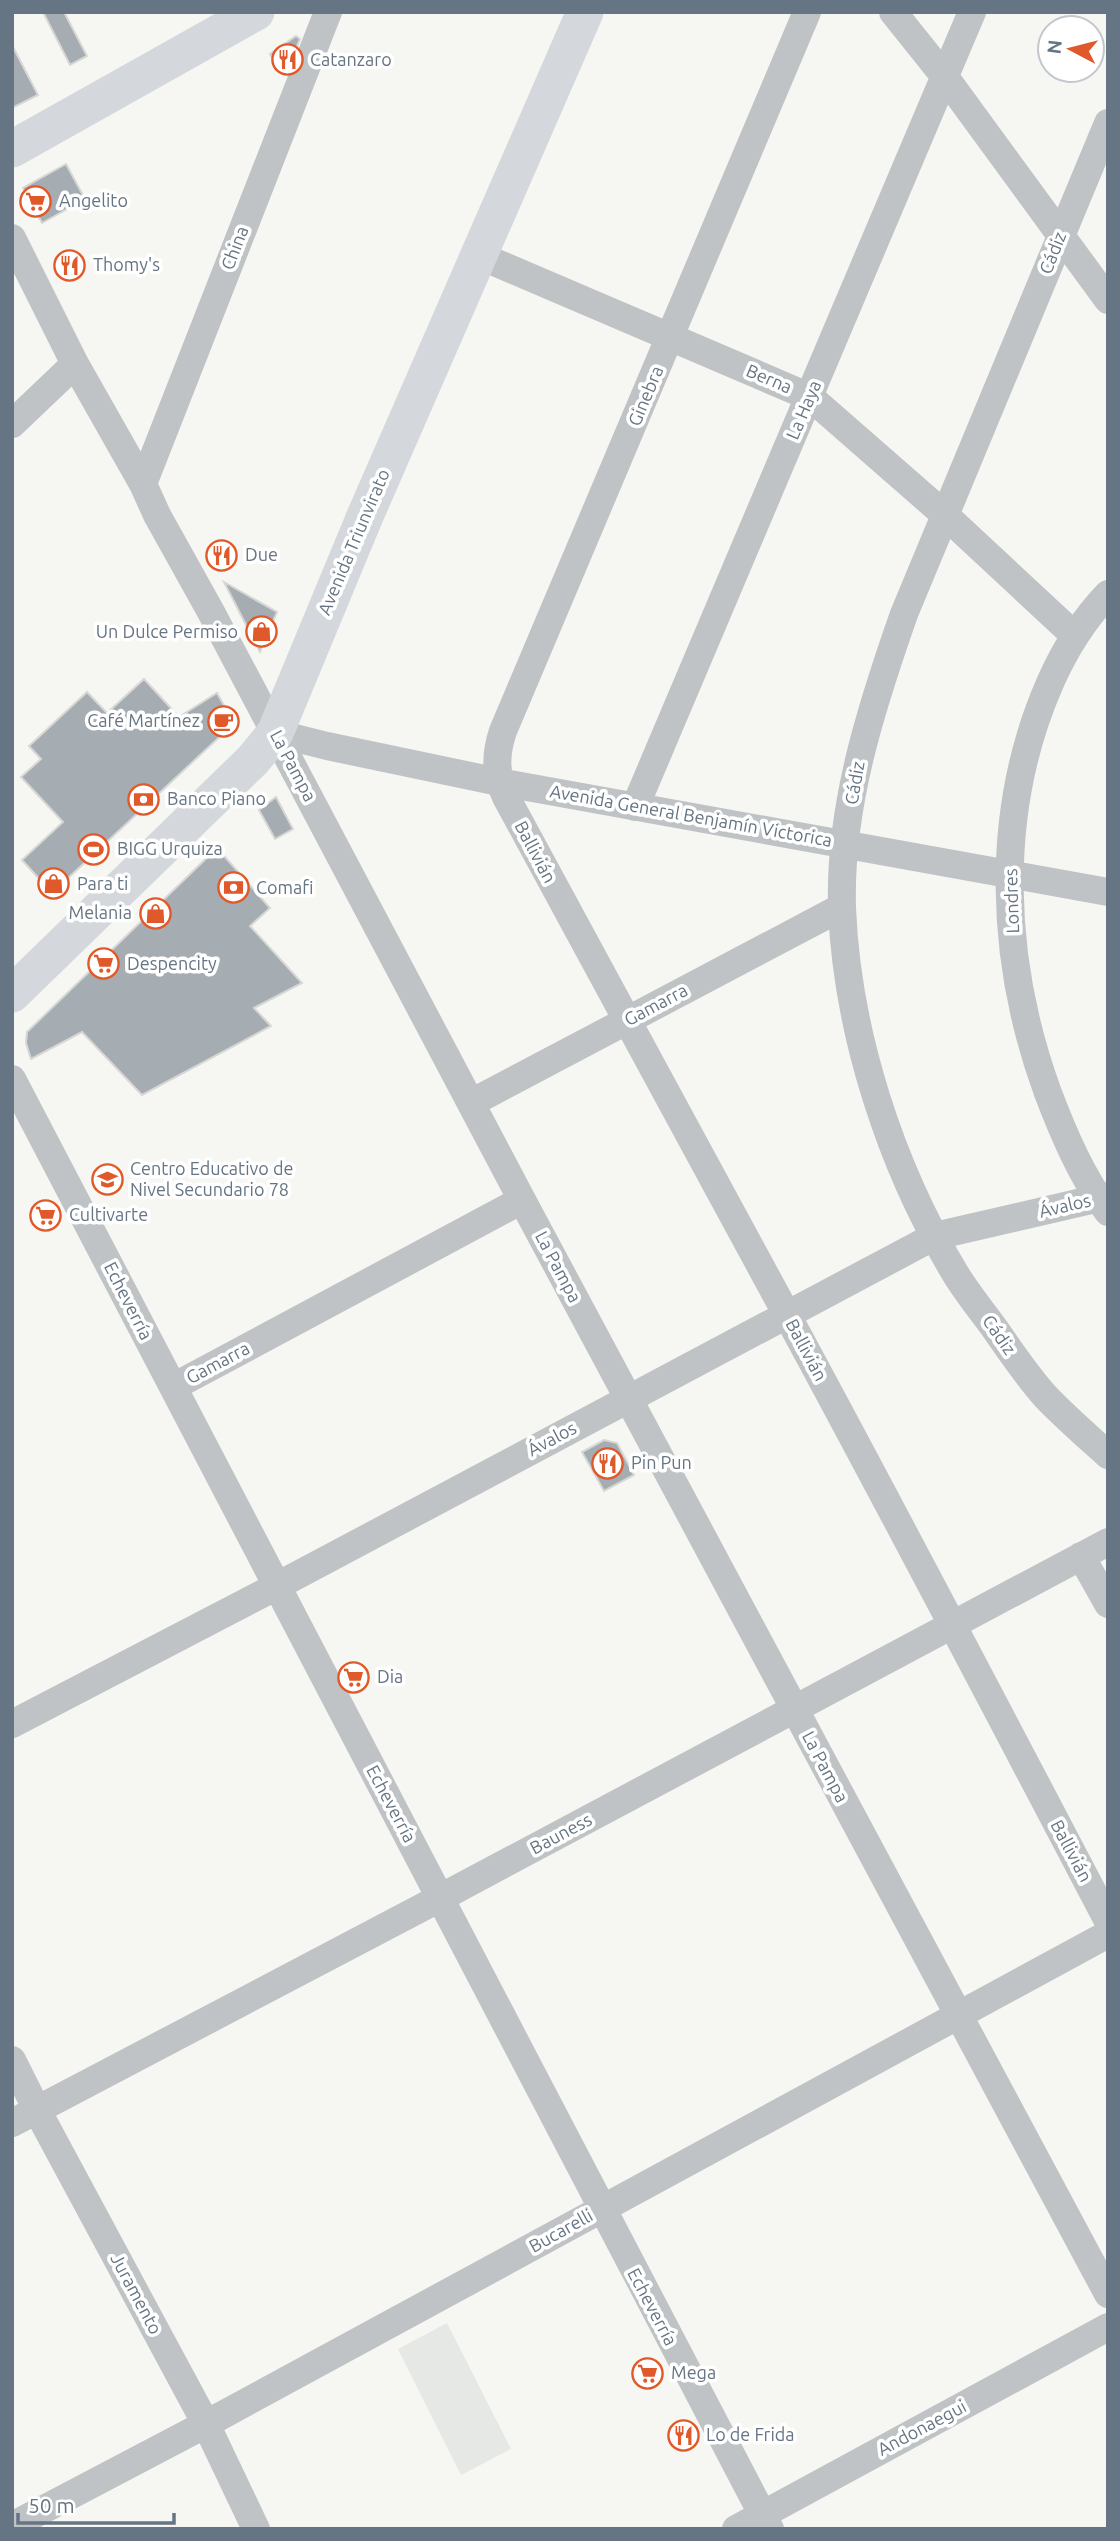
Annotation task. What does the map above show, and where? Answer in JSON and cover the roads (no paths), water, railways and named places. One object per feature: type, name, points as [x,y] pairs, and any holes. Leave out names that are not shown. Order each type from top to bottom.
[{"type":"main road","name":"Avenida Triunvirato","points":[[12,994],[253,760],[275,733],[328,601],[585,12]]},
{"type":"main road","points":[[12,149],[239,17]]},
{"type":"street","name":"China","points":[[143,484],[328,12]]},
{"type":"street","name":"Ginebra","points":[[499,782],[497,748],[503,731],[807,12]]},
{"type":"street","points":[[894,12],[945,76],[1108,300]]},
{"type":"street","name":"La Haya","points":[[635,807],[972,12]]},
{"type":"street","name":"Cádiz","points":[[1108,123],[904,614],[869,718],[845,843],[842,907],[858,1031],[890,1137],[934,1236],[956,1275],[1022,1367],[1047,1398],[1108,1455]]},
{"type":"street","name":"La Pampa","points":[[12,238],[75,364],[143,484],[157,515],[522,1200],[1108,2294]]},
{"type":"street","name":"Berna","points":[[478,255],[810,397],[945,515],[1073,635]]},
{"type":"street","points":[[12,424],[75,364]]},
{"type":"street","name":"Londres","points":[[1105,1202],[1080,1168],[1061,1128],[1028,1028],[1019,992],[1009,874],[1020,775],[1042,702],[1073,635],[1108,594]]},
{"type":"street","name":"Avenida General Benjamín Victorica","points":[[275,733],[499,782],[1108,892]]},
{"type":"street","name":"Ballivián","points":[[499,782],[625,1022],[787,1314],[954,1626],[1108,1921]]},
{"type":"street","name":"Gamarra","points":[[471,1103],[842,907]]},
{"type":"street","name":"Echeverría","points":[[12,1079],[766,2522]]},
{"type":"street","name":"Gamarra","points":[[173,1387],[522,1200]]},
{"type":"street","name":"Ávalos","points":[[12,1724],[934,1236],[1105,1202]]},
{"type":"street","name":"Bauness","points":[[24,2116],[954,1626],[1108,1542]]},
{"type":"street","points":[[1081,1556],[1108,1604]]},
{"type":"street","name":"Bucarelli","points":[[12,2526],[206,2424],[1108,1934]]},
{"type":"street","name":"Juramento","points":[[12,2060],[24,2116],[206,2424],[256,2529]]},
{"type":"street","name":"Andonaegui","points":[[736,2529],[766,2522],[1108,2327]]},
{"type":"place","name":"Catanzaro","points":[[287,60]]},
{"type":"place","name":"Angelito","points":[[36,201]]},
{"type":"place","name":"Thomy's","points":[[70,265]]},
{"type":"place","name":"Due","points":[[222,555]]},
{"type":"place","name":"Un Dulce Permiso","points":[[261,632]]},
{"type":"place","name":"Café Martínez","points":[[223,721]]},
{"type":"place","name":"Banco Piano","points":[[144,799]]},
{"type":"place","name":"BIGG Urquiza","points":[[94,849]]},
{"type":"place","name":"Para ti","points":[[54,884]]},
{"type":"place","name":"Comafi","points":[[233,888]]},
{"type":"place","name":"Melania","points":[[155,913]]},
{"type":"place","name":"Despencity","points":[[104,964]]},
{"type":"place","name":"Centro Educativo de Nivel Secundario 78","points":[[107,1179]]},
{"type":"place","name":"Cultivarte","points":[[46,1215]]},
{"type":"place","name":"Pin Pun","points":[[608,1463]]},
{"type":"place","name":"Dia","points":[[354,1677]]},
{"type":"place","name":"Mega","points":[[648,2373]]},
{"type":"place","name":"Lo de Frida","points":[[683,2435]]}]
